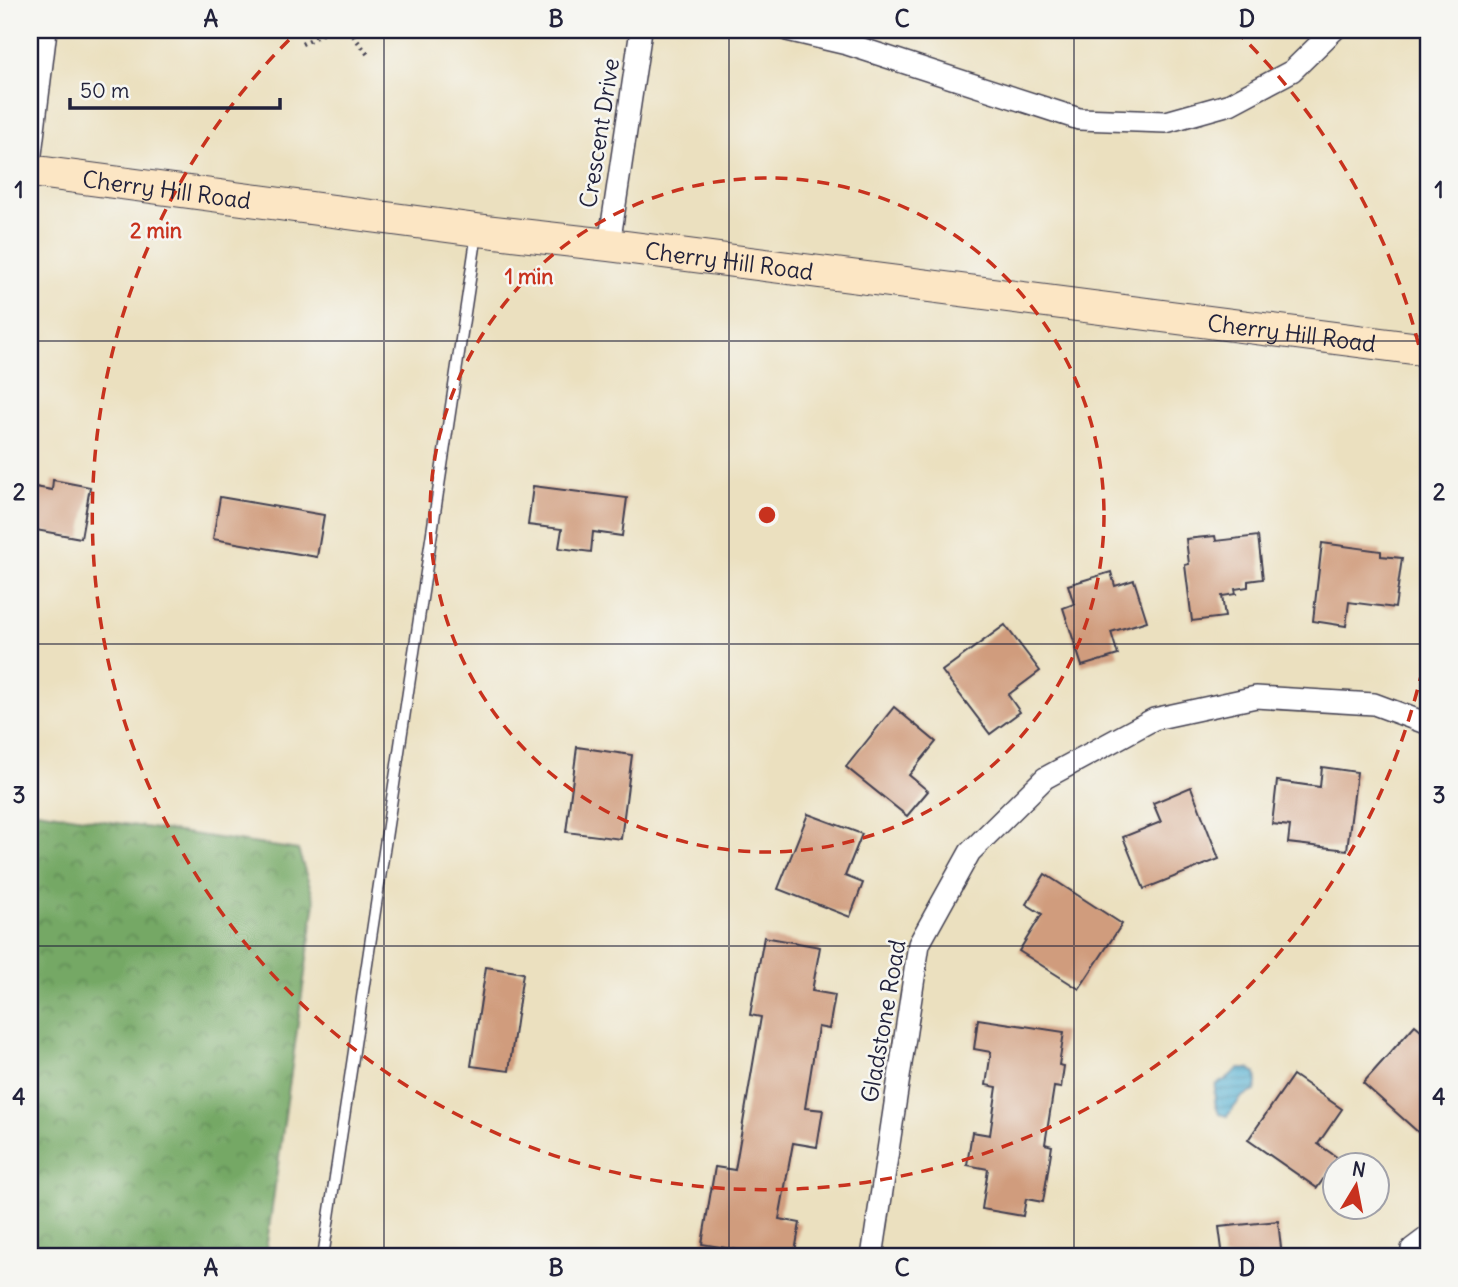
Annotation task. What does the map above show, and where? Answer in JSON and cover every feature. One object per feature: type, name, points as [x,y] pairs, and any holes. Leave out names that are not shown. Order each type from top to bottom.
[{"type":"main road","name":"Cherry Hill Road","points":[[30,171],[1428,350]]},
{"type":"street","points":[[30,162],[46,30]]},
{"type":"street","name":"Crescent Drive","points":[[609,245],[641,30]]},
{"type":"street","points":[[787,30],[847,44],[1079,119],[1166,122],[1230,104],[1292,71],[1334,30]]},
{"type":"street","name":"Gladstone Road","points":[[873,1257],[919,944],[970,852],[1045,778],[1154,719],[1256,697],[1374,704],[1428,724]]},
{"type":"lane","points":[[323,1257],[477,230]]},
{"type":"path","points":[[302,44],[330,30]]},
{"type":"path","points":[[349,30],[369,55]]},
{"type":"green space","points":[[30,810],[298,850],[315,902],[265,1257],[30,1257]]},
{"type":"water","points":[[1238,1069],[1250,1069],[1256,1073],[1255,1091],[1243,1096],[1227,1116],[1219,1114],[1215,1100],[1216,1085]]},
{"type":"building","points":[[53,480],[90,487],[81,538],[30,529],[30,486],[52,490]]},
{"type":"building","points":[[533,486],[627,498],[622,536],[593,532],[591,552],[559,548],[562,529],[528,525]]},
{"type":"building","points":[[220,497],[324,515],[317,557],[213,539]]},
{"type":"building","points":[[1215,536],[1216,541],[1258,536],[1263,579],[1248,581],[1248,587],[1235,589],[1236,594],[1222,596],[1225,617],[1192,621],[1185,565],[1189,564],[1186,539]]},
{"type":"building","points":[[1322,543],[1381,551],[1381,556],[1402,558],[1395,608],[1349,602],[1346,626],[1313,621]]},
{"type":"building","points":[[1111,572],[1115,586],[1134,580],[1147,621],[1111,632],[1118,655],[1082,666],[1063,608],[1074,604],[1068,585]]},
{"type":"building","points":[[1005,625],[1040,671],[1008,695],[1020,712],[990,734],[942,671]]},
{"type":"building","points":[[894,707],[936,742],[909,775],[928,791],[907,816],[846,767]]},
{"type":"building","points":[[577,747],[632,755],[621,839],[566,832]]},
{"type":"building","points":[[1322,767],[1357,772],[1347,850],[1288,843],[1290,826],[1272,824],[1277,781],[1320,787]]},
{"type":"building","points":[[1191,787],[1219,859],[1144,889],[1123,837],[1161,822],[1153,803]]},
{"type":"building","points":[[808,814],[862,834],[845,876],[863,883],[850,917],[778,889]]},
{"type":"building","points":[[1045,874],[1122,924],[1079,989],[1019,951],[1042,914],[1026,904]]},
{"type":"building","points":[[764,937],[820,947],[812,991],[835,995],[829,1029],[818,1027],[805,1108],[823,1110],[817,1147],[793,1143],[779,1219],[800,1223],[794,1257],[702,1244],[715,1167],[735,1170],[761,1017],[750,1015]]},
{"type":"building","points":[[486,967],[523,973],[509,1071],[471,1066]]},
{"type":"building","points":[[978,1019],[1064,1032],[1059,1065],[1064,1066],[1061,1088],[1054,1087],[1045,1144],[1052,1146],[1043,1202],[1026,1199],[1023,1216],[982,1209],[988,1169],[967,1165],[972,1132],[990,1135],[997,1087],[986,1085],[991,1052],[974,1049]]},
{"type":"building","points":[[1415,1025],[1428,1036],[1428,1141],[1363,1083]]},
{"type":"building","points":[[1293,1075],[1342,1109],[1318,1144],[1327,1150],[1322,1150],[1322,1181],[1317,1188],[1248,1140]]},
{"type":"building","points":[[1278,1221],[1282,1257],[1223,1257],[1219,1227]]}]
